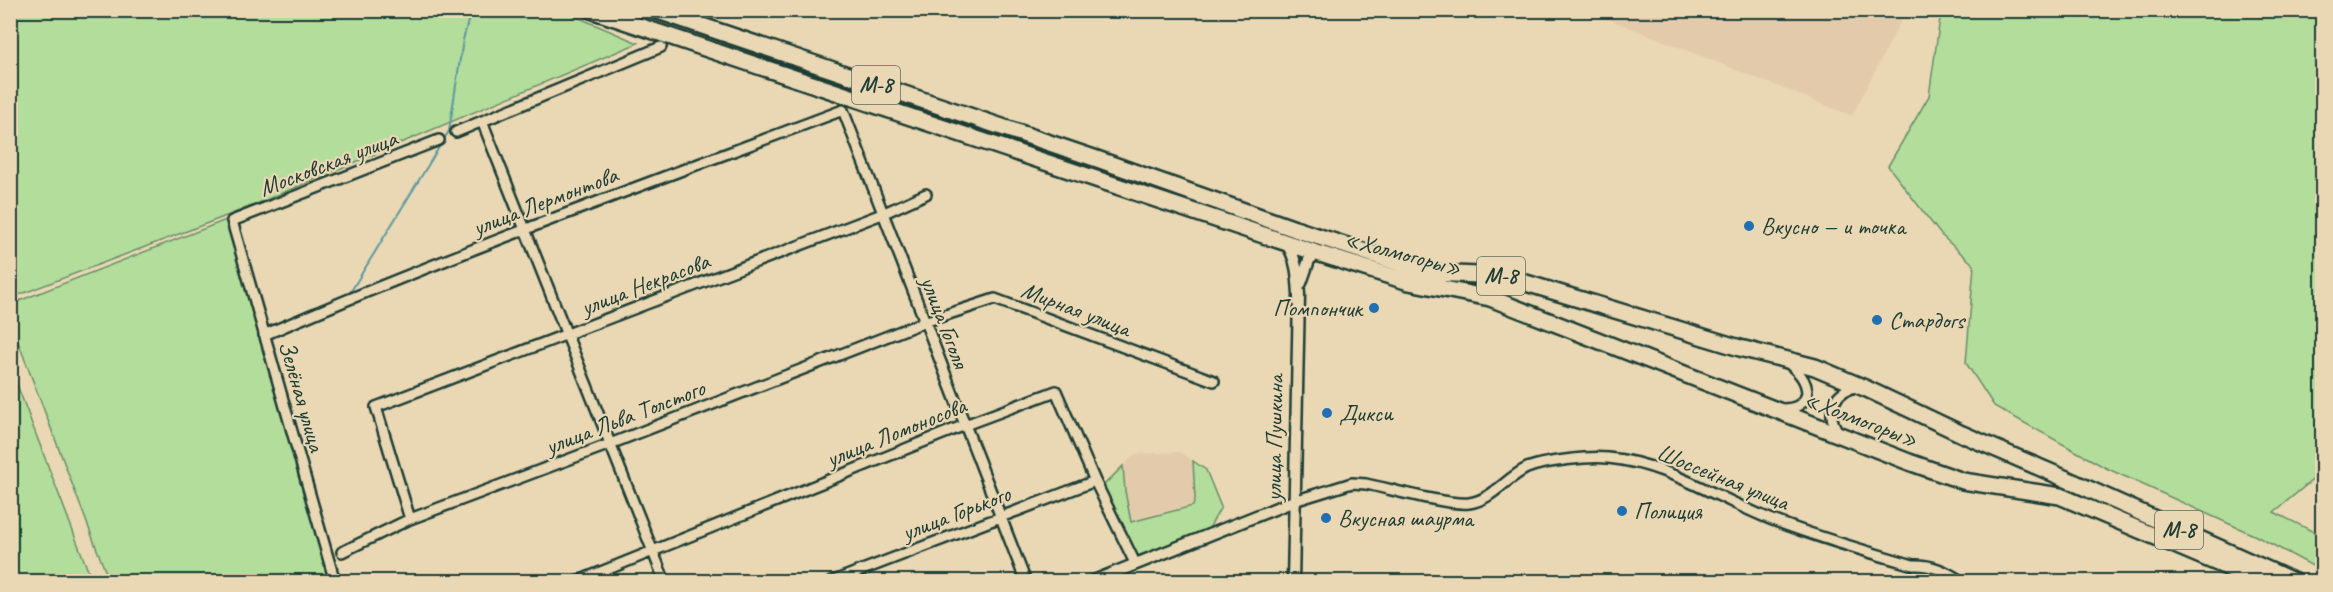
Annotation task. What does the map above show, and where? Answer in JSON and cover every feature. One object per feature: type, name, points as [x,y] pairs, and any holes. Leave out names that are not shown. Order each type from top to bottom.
[{"type":"highway","name":"«Холмогоры»","points":[[591,10],[1317,253],[1409,282],[1490,298],[1963,481],[2060,496],[2262,582]]},
{"type":"highway","name":"«Холмогоры»","points":[[655,10],[1097,159],[1295,230],[1430,273],[1503,276],[1564,296],[1815,367],[2295,582]]},
{"type":"street","points":[[456,132],[661,47]]},
{"type":"street","name":"улица Гоголя","points":[[843,110],[1026,582]]},
{"type":"street","name":"улица Лермонтова","points":[[264,335],[524,229],[843,110]]},
{"type":"street","points":[[482,121],[665,582]]},
{"type":"street","name":"Московская улица","points":[[232,221],[438,140]]},
{"type":"street","name":"улица Некрасова","points":[[410,519],[376,407],[882,214],[926,194]]},
{"type":"street","name":"Зелёная улица","points":[[232,221],[335,582]]},
{"type":"street","points":[[1286,243],[1291,250],[1297,270],[1299,295]]},
{"type":"street","points":[[1299,295],[1303,273],[1309,260],[1317,253]]},
{"type":"street","name":"улица Пушкина","points":[[1293,582],[1299,295]]},
{"type":"street","name":"Мирная улица","points":[[924,322],[995,299],[1214,381]]},
{"type":"street","name":"улица Льва Толстого","points":[[342,552],[410,519],[924,322]]},
{"type":"street","points":[[1768,407],[1785,410],[1795,408],[1801,405],[1807,394],[1801,375],[1782,359]]},
{"type":"street","points":[[1848,438],[1835,427],[1831,416],[1833,404],[1844,391],[1855,387],[1867,389]]},
{"type":"street","name":"улица Ломоносова","points":[[576,582],[965,425],[1056,392],[1095,481],[1136,563]]},
{"type":"street","name":"Шоссейная улица","points":[[1294,501],[1352,483],[1451,502],[1468,503],[1485,498],[1528,468],[1569,460],[1608,458],[1637,463],[1680,477],[1770,519],[1913,566],[1922,565],[1947,571],[1962,582]]},
{"type":"street","name":"улица Горького","points":[[831,582],[1095,481]]},
{"type":"street","points":[[1091,582],[1294,501]]},
{"type":"shaded area","points":[[1906,10],[1852,116],[1588,11]]},
{"type":"shaded area","points":[[1180,452],[1193,461],[1194,506],[1131,522],[1123,466],[1135,454]]},
{"type":"green space","points":[[11,10],[563,11],[638,43],[242,210],[11,298]]},
{"type":"green space","points":[[1941,11],[2322,11],[2322,477],[2316,477],[2274,512],[2322,536],[2322,571],[2256,536],[2106,468],[1994,406],[1966,363],[1974,265],[1941,235],[1888,166],[1929,96]]},
{"type":"green space","points":[[226,220],[329,581],[109,581],[11,323],[11,304]]},
{"type":"green space","points":[[11,369],[92,581],[11,581]]},
{"type":"green space","points":[[1193,461],[1206,470],[1221,507],[1208,530],[1137,556],[1101,488],[1123,466],[1131,522],[1193,506],[1195,499]]},
{"type":"waterway","points":[[348,296],[449,131],[463,40],[471,10]]},
{"type":"waterway","points":[[1107,582],[1206,543]]},
{"type":"place","name":"Вкусно — и точка","points":[[1749,226]]},
{"type":"place","name":"Помпончик","points":[[1374,308]]},
{"type":"place","name":"Стардогs","points":[[1877,320]]},
{"type":"place","name":"Дикси","points":[[1327,413]]},
{"type":"place","name":"Полиция","points":[[1622,511]]},
{"type":"place","name":"Вкусная шаурма","points":[[1326,518]]}]
